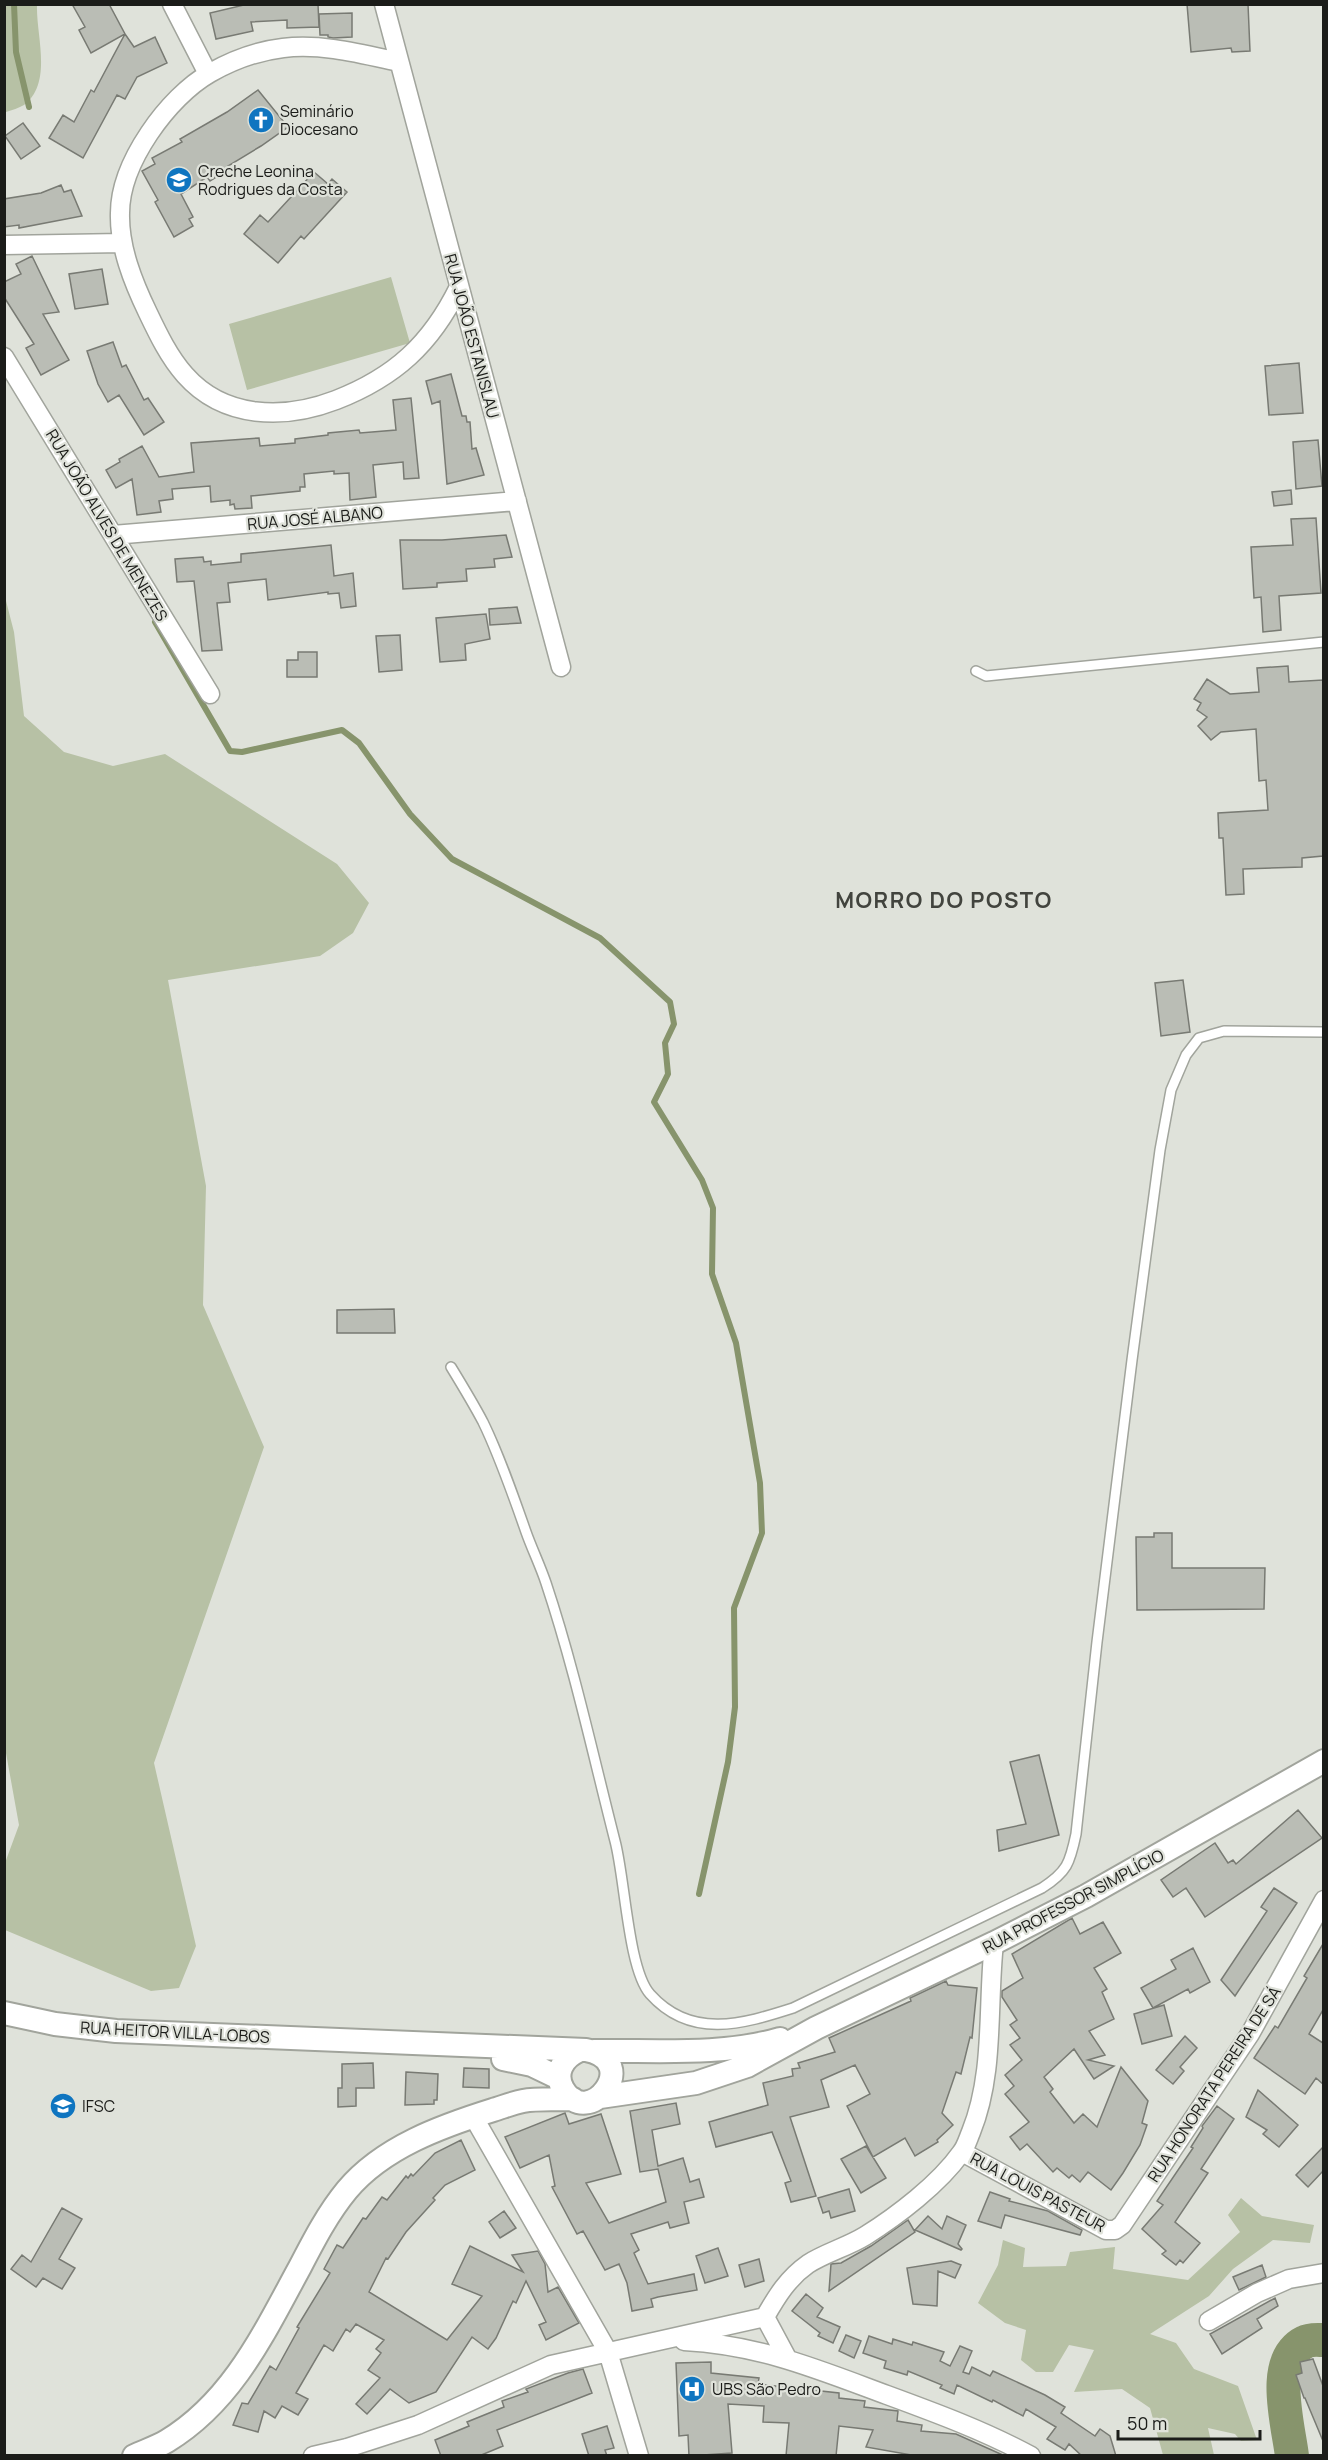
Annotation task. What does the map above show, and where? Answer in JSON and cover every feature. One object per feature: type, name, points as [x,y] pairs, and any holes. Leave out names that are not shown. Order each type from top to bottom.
[{"type":"street","points":[[172,4],[208,74]]},
{"type":"street","name":"RUA JOÃO ESTANISLAU","points":[[384,4],[561,667]]},
{"type":"street","points":[[399,62],[321,48],[284,47],[242,57],[208,74],[165,112],[133,160],[124,183],[120,212],[122,243],[141,298],[166,348],[179,367],[209,395],[229,405],[256,413],[283,414],[321,406],[359,391],[388,374],[414,353],[429,337],[446,314],[459,287]]},
{"type":"street","points":[[4,245],[122,243]]},
{"type":"street","name":"RUA JOÃO ALVES DE MENEZES","points":[[4,357],[210,694]]},
{"type":"street","name":"RUA JOSÉ ALBANO","points":[[113,535],[517,501]]},
{"type":"street","name":"RUA PROFESSOR SIMPLÍCIO","points":[[600,2097],[696,2083],[747,2066],[816,2028],[994,1943],[1125,1874],[1322,1763]]},
{"type":"street","name":"RUA HONORATA PEREIRA DE SÁ","points":[[1115,2230],[1122,2225],[1250,2034],[1323,1900]]},
{"type":"street","points":[[313,2456],[347,2448],[418,2425],[551,2365],[765,2317],[792,2277],[809,2263],[878,2228],[927,2188],[962,2152],[974,2124],[986,2075],[994,1943]]},
{"type":"street","name":"RUA HEITOR VILLA-LOBOS","points":[[4,2013],[55,2024],[116,2031],[586,2051]]},
{"type":"street","name":"RUA PROFESSOR SIMPLÍCIO","points":[[586,2051],[746,2047],[816,2028]]},
{"type":"street","name":"RUA HEITOR VILLA-LOBOS","points":[[346,2042],[513,2060],[532,2065],[559,2078]]},
{"type":"street","points":[[134,2456],[174,2436],[225,2392],[266,2330],[321,2227],[348,2189],[375,2164],[402,2147],[473,2116],[523,2101],[573,2099],[587,2102],[600,2097],[606,2091],[611,2076],[606,2061],[586,2051],[564,2061],[559,2078],[561,2086],[573,2099]]},
{"type":"street","points":[[523,2101],[559,2078]]},
{"type":"street","points":[[473,2116],[608,2352],[639,2456]]},
{"type":"street","name":"RUA LOUIS PASTEUR","points":[[962,2152],[1106,2230],[1115,2230]]},
{"type":"street","points":[[1209,2321],[1257,2292],[1289,2279],[1323,2273]]},
{"type":"street","points":[[765,2317],[787,2358]]},
{"type":"street","points":[[661,2339],[716,2343],[787,2358],[938,2414],[1031,2456]]},
{"type":"lane","points":[[976,671],[986,676],[1323,642]]},
{"type":"lane","points":[[451,1367],[482,1421],[500,1459],[545,1581],[618,1850],[638,1973],[650,1994],[667,2008],[694,2023],[723,2026],[753,2021],[793,2008],[1042,1888],[1059,1877],[1071,1859],[1077,1834],[1094,1665],[1134,1348],[1160,1150],[1171,1090],[1186,1055],[1199,1038],[1224,1031],[1323,1032]]},
{"type":"green space","points":[[5,4],[37,5],[41,58],[41,72],[33,96],[24,105],[6,112]]},
{"type":"green space","points":[[391,277],[410,343],[247,390],[229,324]]},
{"type":"green space","points":[[5,597],[14,632],[24,716],[64,752],[113,766],[165,754],[337,864],[369,903],[353,933],[320,956],[168,980],[206,1186],[203,1305],[264,1447],[154,1763],[196,1946],[179,1988],[151,1991],[5,1930],[5,1863],[19,1825],[4,1742]]},
{"type":"green space","points":[[1241,2198],[1262,2216],[1314,2225],[1310,2243],[1273,2240],[1233,2269],[1209,2296],[1150,2334],[1176,2343],[1194,2369],[1238,2386],[1257,2440],[1241,2441],[1235,2434],[1208,2428],[1214,2455],[1163,2455],[1150,2408],[1122,2389],[1074,2392],[1094,2350],[1069,2345],[1053,2372],[1036,2372],[1021,2360],[1026,2330],[1005,2323],[978,2303],[998,2265],[1003,2240],[1025,2248],[1023,2267],[1066,2266],[1070,2252],[1115,2247],[1113,2269],[1188,2280],[1240,2232],[1228,2215]]},
{"type":"building","points":[[72,4],[109,4],[125,34],[91,53],[79,30],[85,27]]},
{"type":"building","points":[[248,4],[318,4],[319,27],[287,28],[287,20],[251,22],[253,31],[216,39],[210,13]]},
{"type":"building","points":[[1187,4],[1248,4],[1250,51],[1232,52],[1231,48],[1191,52]]},
{"type":"building","points":[[352,13],[352,37],[333,38],[320,35],[319,14]]},
{"type":"building","points":[[125,34],[134,47],[155,37],[167,63],[137,77],[125,99],[117,95],[83,158],[49,138],[63,115],[74,122],[91,90],[94,92]]},
{"type":"building","points":[[258,90],[288,127],[228,166],[229,169],[210,181],[207,177],[181,194],[193,217],[189,219],[193,226],[174,237],[155,202],[158,200],[142,171],[155,164],[152,158],[182,142],[180,139],[227,112]]},
{"type":"building","points":[[23,123],[40,146],[21,159],[5,136]]},
{"type":"building","points":[[314,172],[328,184],[332,179],[347,192],[304,239],[301,236],[278,263],[244,234],[260,215],[268,222]]},
{"type":"building","points":[[61,185],[64,192],[71,190],[82,216],[19,228],[19,225],[4,227],[4,199],[41,193]]},
{"type":"building","points":[[32,256],[59,312],[43,314],[69,360],[41,375],[26,348],[34,344],[4,297],[4,282],[21,274],[16,264]]},
{"type":"building","points":[[102,269],[108,304],[75,309],[69,274]]},
{"type":"building","points":[[113,342],[122,367],[126,365],[144,400],[148,398],[164,422],[144,435],[119,395],[108,402],[98,384],[87,351]]},
{"type":"building","points":[[1299,363],[1303,413],[1269,415],[1265,366]]},
{"type":"building","points":[[451,374],[462,416],[466,416],[467,422],[470,422],[472,449],[476,448],[484,475],[447,484],[440,401],[432,404],[426,381]]},
{"type":"building","points":[[411,398],[419,478],[404,479],[403,462],[373,465],[376,497],[350,500],[349,473],[334,474],[334,471],[304,474],[305,487],[300,487],[300,491],[251,496],[252,508],[235,509],[234,504],[230,505],[230,500],[211,502],[210,486],[172,489],[173,499],[159,501],[161,512],[137,515],[132,479],[116,488],[106,470],[120,462],[119,459],[142,446],[159,477],[194,472],[191,443],[259,438],[260,446],[295,443],[295,439],[328,435],[328,433],[396,430],[393,400]]},
{"type":"building","points":[[1318,440],[1322,486],[1296,489],[1293,442]]},
{"type":"building","points":[[1291,490],[1292,504],[1274,506],[1272,492]]},
{"type":"building","points":[[1316,518],[1321,593],[1279,596],[1281,630],[1263,632],[1261,597],[1254,598],[1251,547],[1293,545],[1291,519]]},
{"type":"building","points":[[506,535],[512,557],[494,559],[495,567],[466,569],[467,581],[437,583],[437,587],[403,589],[400,540],[442,540]]},
{"type":"building","points":[[331,545],[334,576],[353,573],[356,606],[341,608],[339,593],[328,594],[328,592],[268,600],[266,579],[228,583],[230,602],[217,603],[222,650],[202,651],[194,581],[177,582],[175,559],[203,557],[204,562],[211,561],[211,565],[241,562],[241,554]]},
{"type":"building","points":[[517,607],[521,623],[490,625],[489,609]]},
{"type":"building","points":[[486,614],[490,639],[465,644],[466,660],[440,662],[436,618]]},
{"type":"building","points":[[400,635],[402,670],[379,672],[376,636]]},
{"type":"building","points":[[298,652],[317,652],[317,677],[287,677],[287,660],[298,660]]},
{"type":"building","points":[[1288,666],[1289,682],[1323,680],[1323,856],[1302,858],[1302,867],[1243,869],[1244,894],[1226,895],[1223,838],[1219,838],[1218,813],[1268,810],[1266,780],[1259,781],[1256,729],[1221,732],[1211,740],[1198,726],[1207,717],[1197,710],[1201,703],[1194,699],[1207,679],[1230,694],[1259,692],[1257,668]]},
{"type":"building","points":[[1183,980],[1190,1032],[1161,1036],[1155,983]]},
{"type":"building","points":[[394,1309],[395,1333],[337,1333],[337,1310]]},
{"type":"building","points":[[1154,1533],[1172,1533],[1172,1568],[1265,1568],[1264,1609],[1137,1610],[1136,1537],[1154,1537]]},
{"type":"building","points":[[1039,1755],[1059,1835],[999,1851],[997,1830],[1026,1824],[1010,1762]]},
{"type":"building","points":[[1298,1810],[1322,1838],[1205,1917],[1186,1888],[1173,1897],[1161,1880],[1215,1843],[1228,1863],[1233,1860],[1236,1864]]},
{"type":"building","points":[[1274,1888],[1297,1903],[1235,1996],[1221,1980],[1267,1911],[1261,1907]]},
{"type":"building","points":[[1072,1918],[1080,1934],[1103,1922],[1121,1953],[1094,1968],[1107,1989],[1102,1992],[1114,2019],[1089,2031],[1105,2055],[1088,2060],[1114,2066],[1094,2079],[1074,2049],[1044,2077],[1053,2089],[1050,2092],[1074,2123],[1083,2114],[1097,2127],[1121,2067],[1148,2101],[1142,2123],[1147,2125],[1140,2145],[1111,2190],[1088,2172],[1080,2182],[1072,2175],[1069,2178],[1057,2168],[1053,2172],[1027,2144],[1020,2150],[1010,2137],[1029,2122],[1005,2094],[1014,2086],[1005,2075],[1022,2060],[1010,2045],[1020,2038],[1010,2025],[1017,2020],[1002,1997],[1002,1991],[1023,1978],[1012,1954]]},
{"type":"building","points":[[1323,1944],[1323,2010],[1309,2034],[1323,2043],[1323,2084],[1316,2078],[1305,2094],[1254,2058],[1275,2026],[1278,2028],[1307,1978],[1304,1976]]},
{"type":"building","points":[[1193,1948],[1210,1982],[1190,1993],[1188,1989],[1153,2008],[1141,1988],[1176,1969],[1171,1960]]},
{"type":"building","points":[[946,1981],[948,1985],[977,1988],[972,2038],[970,2037],[961,2074],[956,2072],[942,2113],[953,2125],[937,2140],[938,2142],[915,2156],[905,2138],[873,2157],[847,2106],[870,2094],[855,2065],[821,2080],[829,2107],[790,2117],[816,2196],[791,2202],[785,2183],[791,2181],[772,2132],[716,2147],[709,2122],[768,2105],[763,2083],[793,2076],[792,2069],[800,2068],[798,2063],[835,2052],[829,2038],[911,2001],[910,1998]]},
{"type":"building","points":[[1164,2005],[1172,2036],[1142,2044],[1134,2014]]},
{"type":"building","points":[[1185,2036],[1197,2048],[1180,2067],[1184,2071],[1173,2084],[1156,2070]]},
{"type":"building","points":[[373,2063],[374,2088],[356,2088],[356,2106],[338,2107],[338,2088],[342,2088],[342,2064]]},
{"type":"building","points":[[464,2068],[489,2069],[489,2088],[463,2087]]},
{"type":"building","points":[[406,2072],[438,2074],[437,2100],[434,2100],[434,2104],[405,2105]]},
{"type":"building","points":[[1258,2090],[1298,2125],[1279,2147],[1263,2134],[1267,2130],[1246,2117]]},
{"type":"building","points":[[676,2103],[680,2124],[652,2130],[658,2166],[683,2158],[690,2182],[699,2179],[704,2197],[684,2202],[689,2223],[670,2228],[668,2222],[631,2234],[639,2250],[634,2253],[648,2284],[694,2274],[697,2290],[651,2299],[653,2307],[632,2311],[627,2283],[619,2264],[605,2270],[583,2231],[577,2234],[552,2187],[555,2186],[549,2155],[520,2168],[505,2137],[565,2113],[569,2124],[601,2114],[621,2174],[586,2183],[609,2223],[666,2202],[658,2169],[640,2172],[630,2111]]},
{"type":"building","points":[[1217,2106],[1234,2119],[1201,2169],[1208,2173],[1175,2222],[1200,2243],[1183,2263],[1180,2260],[1176,2265],[1162,2254],[1166,2251],[1142,2229],[1163,2205],[1157,2201],[1193,2148],[1191,2147],[1203,2128],[1202,2126]]},
{"type":"building","points":[[461,2140],[475,2170],[445,2185],[433,2198],[435,2200],[406,2232],[388,2259],[386,2258],[369,2292],[447,2340],[482,2296],[452,2284],[470,2246],[523,2272],[512,2255],[538,2251],[545,2264],[548,2292],[558,2287],[579,2323],[546,2340],[539,2325],[546,2322],[526,2281],[516,2303],[513,2301],[496,2338],[488,2349],[472,2337],[436,2392],[409,2403],[390,2389],[367,2414],[356,2404],[380,2378],[368,2370],[381,2353],[376,2349],[384,2340],[356,2324],[350,2332],[346,2329],[333,2351],[324,2345],[296,2393],[308,2399],[298,2415],[282,2406],[275,2418],[264,2411],[258,2432],[233,2425],[242,2403],[248,2404],[270,2366],[276,2370],[299,2328],[297,2327],[330,2273],[324,2269],[337,2245],[343,2248],[363,2218],[366,2219],[382,2197],[387,2200],[406,2176],[408,2178],[411,2174],[413,2176],[435,2153]]},
{"type":"building","points":[[866,2146],[886,2178],[861,2193],[841,2159]]},
{"type":"building","points":[[1323,2147],[1323,2171],[1308,2187],[1296,2175]]},
{"type":"building","points":[[849,2189],[855,2211],[831,2218],[829,2211],[823,2213],[818,2198]]},
{"type":"building","points":[[990,2192],[1010,2199],[1009,2201],[1048,2211],[1082,2230],[1080,2235],[1005,2215],[1001,2228],[978,2221]]},
{"type":"building","points":[[62,2208],[82,2219],[59,2259],[75,2268],[62,2289],[43,2278],[36,2287],[11,2269],[22,2255],[31,2262]]},
{"type":"building","points":[[504,2211],[516,2228],[500,2238],[489,2222]]},
{"type":"building","points":[[928,2216],[942,2229],[947,2216],[966,2225],[958,2244],[961,2250],[915,2230]]},
{"type":"building","points":[[908,2220],[915,2232],[829,2291],[831,2264],[841,2263],[871,2246]]},
{"type":"building","points":[[718,2248],[728,2276],[705,2283],[696,2256]]},
{"type":"building","points":[[759,2259],[764,2281],[745,2287],[739,2265]]},
{"type":"building","points":[[951,2261],[961,2265],[955,2278],[938,2271],[937,2306],[913,2304],[907,2268]]},
{"type":"building","points":[[1262,2265],[1266,2277],[1239,2290],[1233,2277]]},
{"type":"building","points":[[806,2294],[823,2308],[817,2317],[840,2327],[833,2343],[818,2336],[820,2333],[792,2311]]},
{"type":"building","points":[[1275,2298],[1278,2306],[1257,2319],[1262,2328],[1222,2354],[1210,2334]]},
{"type":"building","points":[[846,2335],[861,2341],[854,2358],[839,2351]]},
{"type":"building","points":[[869,2336],[892,2344],[893,2339],[912,2345],[913,2342],[944,2352],[940,2361],[950,2366],[960,2346],[972,2351],[963,2372],[969,2374],[972,2367],[990,2376],[993,2371],[1045,2395],[1065,2407],[1061,2413],[1095,2436],[1100,2429],[1110,2436],[1116,2456],[1082,2456],[1069,2444],[1065,2450],[1047,2439],[1056,2427],[1026,2409],[1023,2416],[957,2385],[954,2394],[940,2388],[942,2385],[908,2371],[907,2375],[884,2368],[886,2361],[863,2353]]},
{"type":"building","points":[[1313,2359],[1323,2386],[1323,2441],[1296,2375],[1302,2373],[1300,2362]]},
{"type":"building","points":[[711,2362],[711,2373],[759,2378],[758,2384],[839,2393],[839,2398],[865,2401],[864,2407],[898,2411],[897,2421],[922,2425],[921,2431],[956,2434],[1005,2456],[917,2456],[866,2447],[873,2430],[839,2426],[836,2456],[786,2456],[789,2423],[763,2422],[764,2406],[728,2404],[732,2453],[689,2456],[688,2435],[679,2436],[676,2363]]},
{"type":"building","points":[[583,2369],[592,2393],[497,2430],[503,2446],[479,2456],[441,2456],[435,2440],[469,2426],[467,2422],[504,2407],[502,2401],[528,2392],[526,2389]]},
{"type":"building","points":[[607,2426],[614,2448],[605,2450],[607,2456],[589,2456],[582,2434]]},
{"type":"waterway","points":[[14,4],[16,52],[29,107]]},
{"type":"waterway","points":[[155,622],[230,751],[242,752],[342,730],[359,743],[410,814],[452,859],[600,938],[670,1002],[674,1024],[665,1043],[668,1074],[654,1102],[702,1180],[713,1208],[712,1274],[736,1343],[760,1483],[762,1533],[734,1608],[735,1707],[728,1762],[699,1894]]},
{"type":"waterway","points":[[1292,2456],[1284,2393],[1287,2363],[1294,2351],[1305,2342],[1324,2340]]},
{"type":"place","name":"Seminário Diocesano","points":[[261,120]]},
{"type":"place","name":"Creche Leonina Rodrigues da Costa","points":[[179,180]]},
{"type":"place","name":"IFSC","points":[[63,2106]]},
{"type":"place","name":"UBS São Pedro","points":[[692,2389]]},
{"type":"district","name":"MORRO DO POSTO","points":[[944,900]]}]
